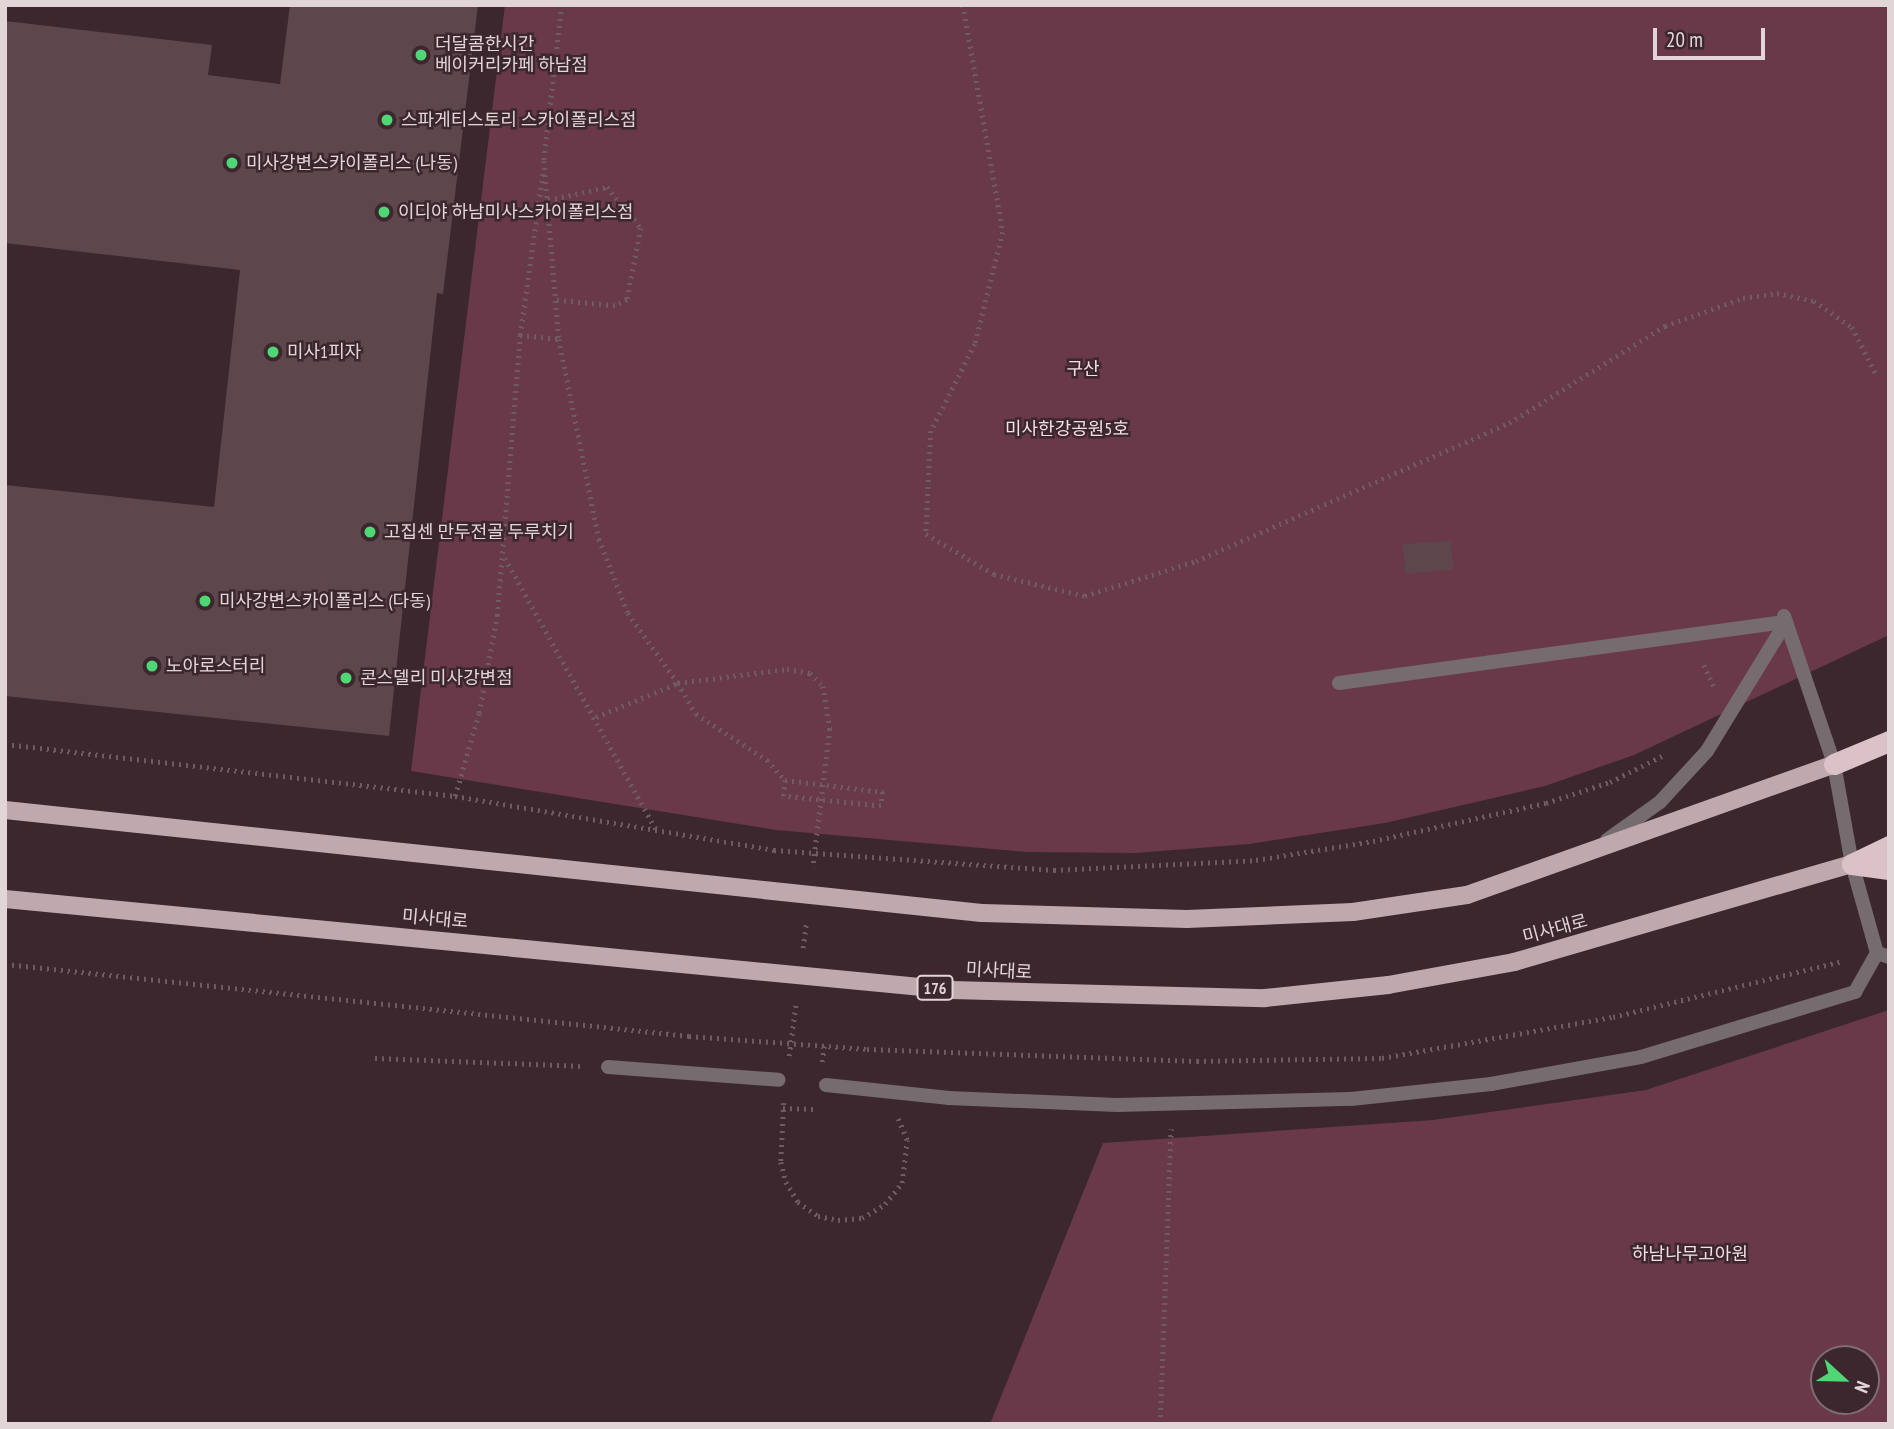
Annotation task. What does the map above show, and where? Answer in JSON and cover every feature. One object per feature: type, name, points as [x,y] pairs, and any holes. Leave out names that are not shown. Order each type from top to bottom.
[{"type":"highway","points":[[1834,764],[1889,741]]},
{"type":"highway","name":"176","points":[[1852,864],[1889,846]]},
{"type":"highway","points":[[1852,864],[1889,869]]},
{"type":"main road","points":[[5,810],[982,913],[1187,919],[1353,912],[1467,895],[1834,764]]},
{"type":"main road","name":"미사대로","points":[[5,899],[951,990],[1265,998],[1388,985],[1514,962],[1852,864]]},
{"type":"street","points":[[1339,683],[1785,619]]},
{"type":"street","points":[[826,1085],[949,1098],[1172,1104],[1351,1099],[1491,1084],[1641,1057],[1855,992],[1883,955],[1852,864],[1834,764],[1785,619]]},
{"type":"street","points":[[1595,848],[1660,802],[1707,751],[1785,619]]},
{"type":"street","points":[[608,1067],[779,1080]]},
{"type":"path","points":[[455,796],[488,671],[505,558],[520,335],[562,5]]},
{"type":"path","points":[[963,5],[1003,232],[975,344],[931,431],[926,534],[994,574],[1085,596],[1196,562],[1509,423],[1665,326],[1743,298],[1777,293],[1814,301],[1852,327],[1876,374]]},
{"type":"path","points":[[544,162],[559,339],[599,539],[628,613],[678,683],[695,714],[767,760],[785,780],[883,792],[881,806],[783,796],[785,780]]},
{"type":"path","points":[[548,200],[607,187],[641,228],[627,300],[615,306],[555,300]]},
{"type":"path","points":[[520,335],[559,339]]},
{"type":"path","points":[[505,558],[657,829]]},
{"type":"path","points":[[1704,665],[1714,680],[1716,701]]},
{"type":"path","points":[[596,718],[678,683],[787,669],[810,673],[823,685],[830,704],[830,729]]},
{"type":"path","points":[[5,744],[455,796],[774,850],[1040,869],[1242,861],[1438,828],[1546,803],[1610,782],[1673,750]]},
{"type":"path","points":[[5,964],[689,1036],[867,1049],[1072,1059],[1382,1058],[1613,1017],[1883,955]]},
{"type":"path","points":[[867,1049],[872,1060]]},
{"type":"path","points":[[375,1058],[608,1067]]},
{"type":"path","points":[[784,1102],[781,1162],[786,1182],[798,1202],[818,1216],[838,1220],[862,1218],[885,1204],[902,1183],[906,1140],[892,1105]]},
{"type":"path","points":[[1160,1424],[1172,1104]]},
{"type":"green space","name":"미사한강공원5호","points":[[505,5],[1889,5],[1889,635],[1634,755],[1545,786],[1385,823],[1249,844],[1136,853],[1027,852],[776,830],[411,771]]},
{"type":"green space","name":"하남나무고아원","points":[[1889,1010],[1889,1424],[990,1424],[1103,1143],[1433,1120],[1646,1090]]},
{"type":"building","points":[[290,5],[478,5],[443,294],[437,293],[389,736],[5,696],[5,485],[214,507],[240,270],[5,243],[5,21],[212,45],[208,75],[280,84]]},
{"type":"building","points":[[1451,541],[1453,570],[1405,573],[1403,544]]},
{"type":"place","name":"더달콤한시간 베이커리카페 하남점","points":[[421,55]]},
{"type":"place","name":"스파게티스토리 스카이폴리스점","points":[[387,120]]},
{"type":"place","name":"미사강변스카이폴리스 (나동)","points":[[232,163]]},
{"type":"place","name":"이디야 하남미사스카이폴리스점","points":[[384,212]]},
{"type":"place","name":"미사1피자","points":[[273,352]]},
{"type":"place","name":"고집센 만두전골 두루치기","points":[[370,532]]},
{"type":"place","name":"미사강변스카이폴리스 (다동)","points":[[205,601]]},
{"type":"place","name":"노아로스터리","points":[[152,666]]},
{"type":"place","name":"콘스델리 미사강변점","points":[[346,678]]},
{"type":"park label","name":"구산","points":[[1083,369]]}]
